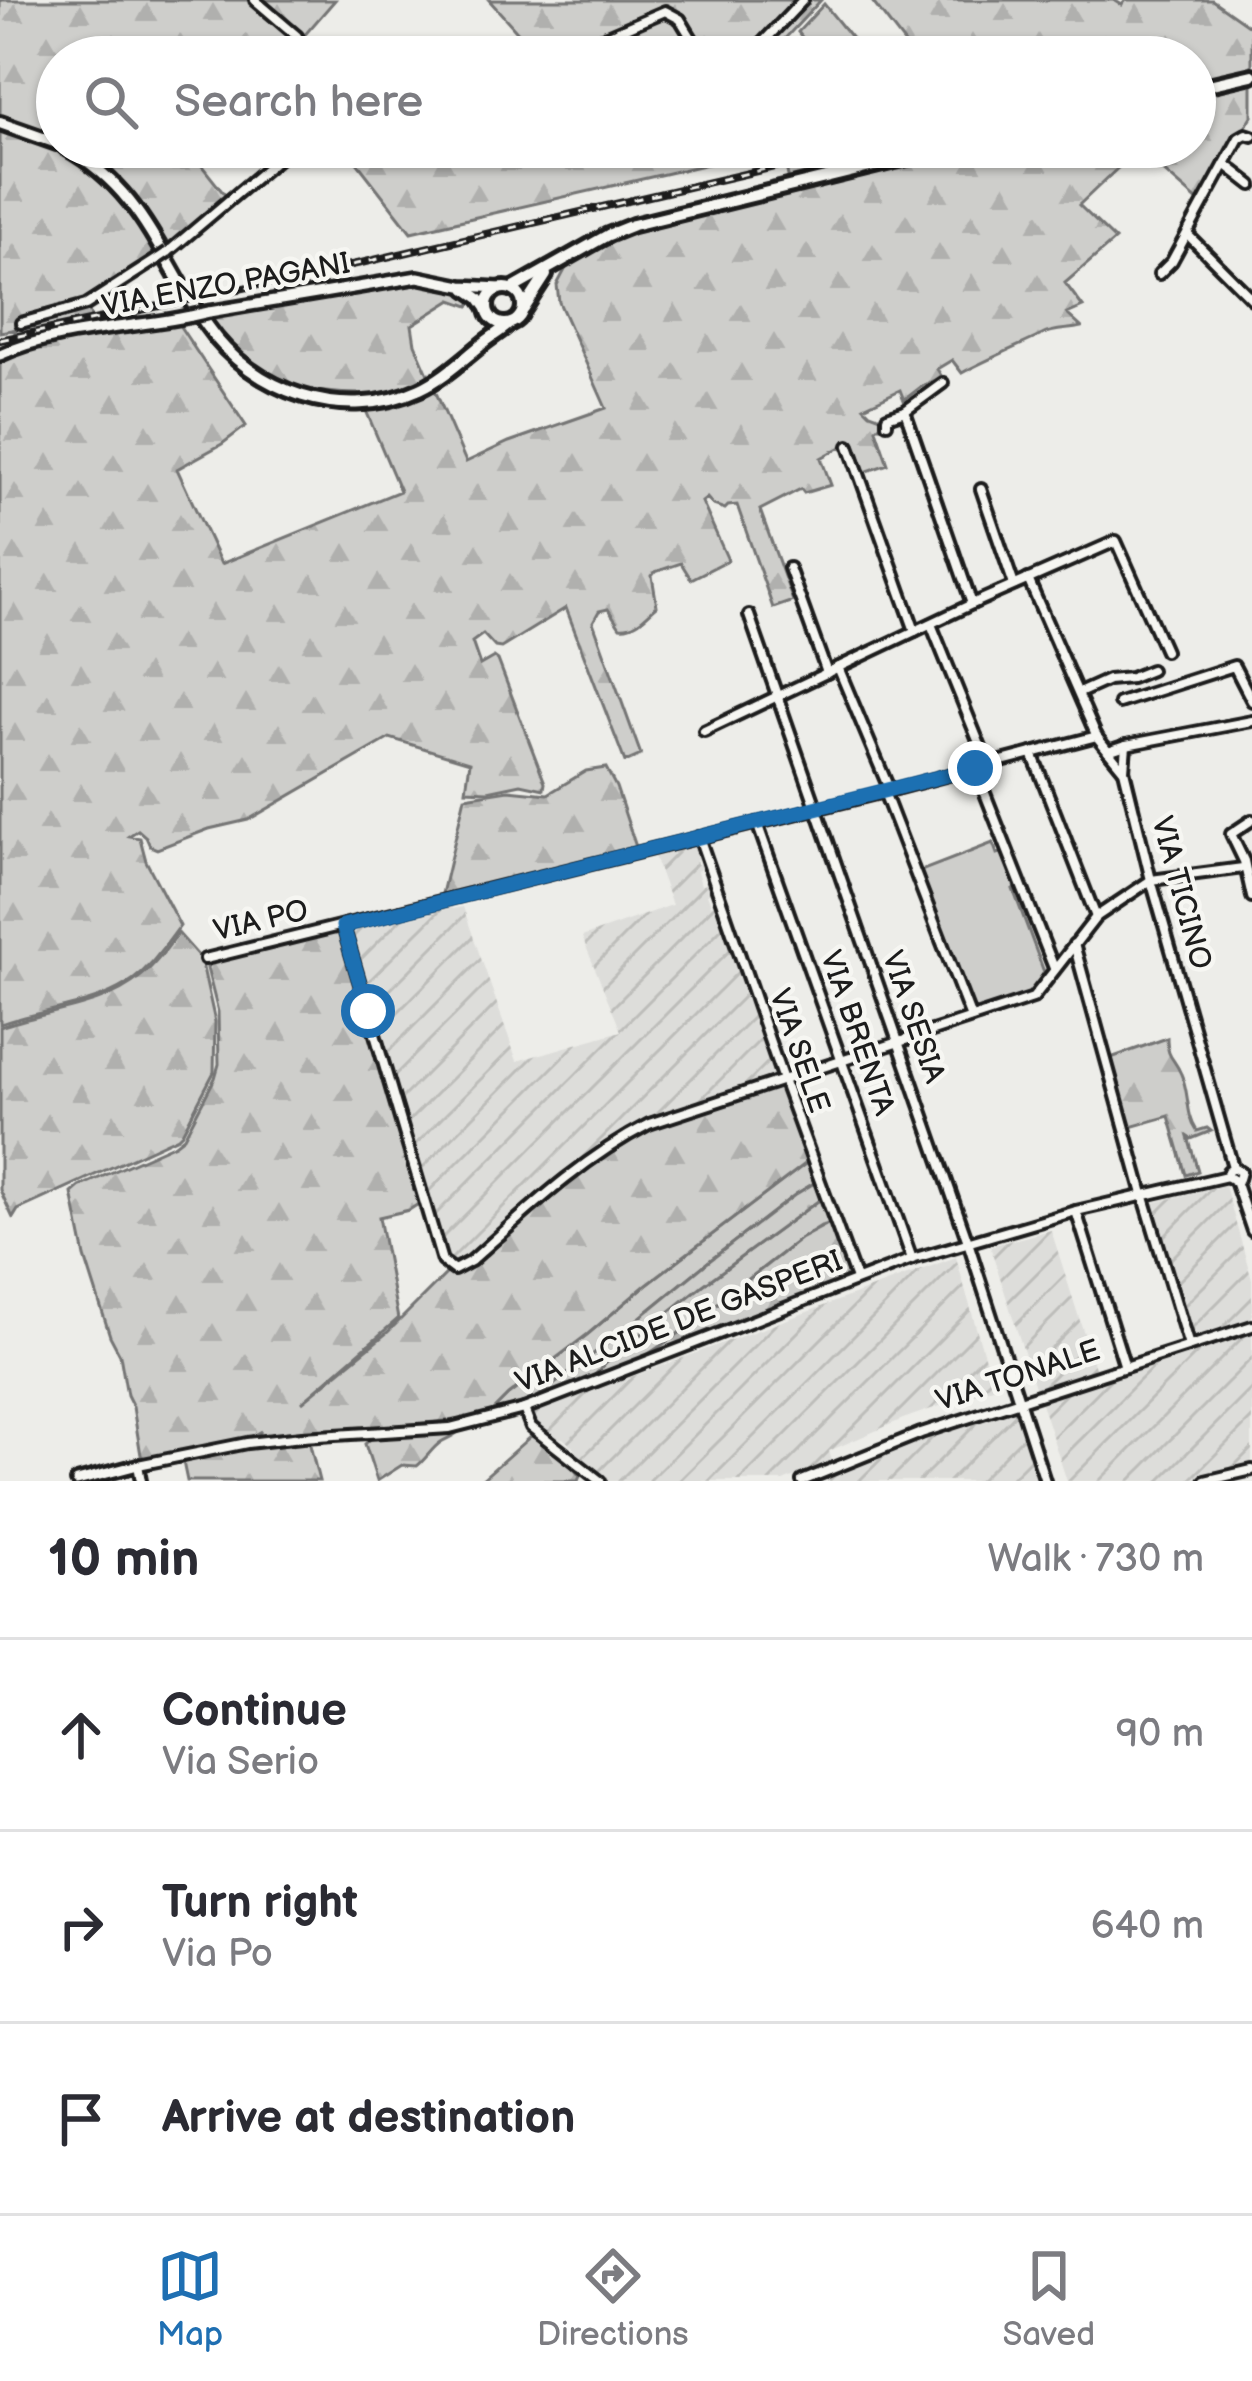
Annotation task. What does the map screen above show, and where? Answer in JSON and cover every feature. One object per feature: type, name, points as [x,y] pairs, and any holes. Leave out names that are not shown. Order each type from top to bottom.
[{"type":"main road","points":[[1216,83],[1252,75]]},
{"type":"main road","points":[[0,123],[36,136]]},
{"type":"main road","points":[[95,168],[129,198],[227,351],[249,372],[294,394],[342,403],[389,399],[425,387],[518,319],[552,268]]},
{"type":"main road","points":[[481,344],[491,293],[552,268],[608,235],[866,168]]},
{"type":"main road","points":[[507,288],[520,296],[523,311]]},
{"type":"main road","points":[[489,313],[509,324]]},
{"type":"street","points":[[255,0],[297,36]]},
{"type":"street","points":[[769,36],[803,0]]},
{"type":"street","points":[[607,36],[665,11],[680,19],[690,36]]},
{"type":"street","points":[[1159,274],[1172,261],[1241,136],[1252,136]]},
{"type":"street","points":[[1225,164],[1252,185]]},
{"type":"street","points":[[21,322],[86,305],[164,256],[267,168]]},
{"type":"street","points":[[1187,234],[1252,299]]},
{"type":"street","name":"VIA ENZO PAGANI","points":[[0,356],[70,336],[418,277],[507,288]]},
{"type":"street","points":[[462,286],[489,313]]},
{"type":"street","points":[[887,423],[887,417],[905,411],[944,383]]},
{"type":"street","points":[[905,411],[972,604]]},
{"type":"street","points":[[849,446],[915,631]]},
{"type":"street","points":[[981,489],[1014,585]]},
{"type":"street","points":[[704,731],[1116,541],[1165,651]]},
{"type":"street","points":[[789,568],[826,673]]},
{"type":"street","points":[[1028,579],[1097,736],[1124,770]]},
{"type":"street","name":"VIA SESIA","points":[[749,615],[968,1241],[1045,1481]]},
{"type":"street","points":[[931,624],[988,765]]},
{"type":"street","points":[[1119,703],[1234,666],[1252,700]]},
{"type":"street","points":[[838,667],[970,1018]]},
{"type":"street","points":[[1079,694],[1108,680],[1151,670]]},
{"type":"street","points":[[1111,755],[1252,721]]},
{"type":"street","name":"VIA PO","points":[[205,959],[1097,736]]},
{"type":"street","points":[[1124,770],[1126,750]]},
{"type":"street","points":[[1032,753],[1096,917]]},
{"type":"street","points":[[975,768],[1054,970]]},
{"type":"street","name":"VIA TICINO","points":[[1124,770],[1252,1232]]},
{"type":"street","points":[[1252,820],[1231,834],[1244,861],[1252,897]]},
{"type":"street","name":"VIA BRENTA","points":[[758,823],[912,1259]]},
{"type":"street","name":"VIA SELE","points":[[699,837],[856,1279]]},
{"type":"street","points":[[343,926],[442,1262],[454,1270],[471,1261],[569,1174],[615,1141],[649,1124],[1034,997],[1096,917],[1151,880],[1244,868]]},
{"type":"street","points":[[1074,944],[1189,1346]]},
{"type":"street","name":"VIA ALCIDE DE GASPERI","points":[[138,1465],[247,1443],[450,1427],[524,1409],[912,1259],[1076,1211],[1252,1169]]},
{"type":"street","points":[[1076,1211],[1125,1367]]},
{"type":"street","name":"VIA TONALE","points":[[802,1481],[921,1433],[1252,1326]]},
{"type":"street","points":[[524,1409],[531,1427],[600,1481]]},
{"type":"street","points":[[77,1481],[104,1478],[138,1465],[141,1481]]},
{"type":"street","points":[[1204,1481],[1252,1470]]},
{"type":"shaded area","points":[[691,844],[700,857],[696,860],[703,868],[697,871],[701,885],[709,884],[707,894],[711,905],[716,904],[774,1080],[644,1121],[555,1178],[537,1200],[458,1264],[446,1262],[402,1111],[402,1095],[397,1093],[389,1053],[381,1041],[348,928],[418,911],[429,913],[440,906],[463,907],[517,1061],[621,1031],[582,937],[672,905],[653,854]]},
{"type":"shaded area","points":[[1225,1185],[1252,1280],[1252,1320],[1194,1337],[1152,1203]]},
{"type":"shaded area","points":[[1051,1230],[1096,1371],[1036,1390],[990,1246]]},
{"type":"shaded area","points":[[956,1257],[993,1387],[829,1451],[832,1461],[783,1481],[602,1481],[572,1454],[575,1449],[563,1438],[555,1440],[532,1425],[531,1414]]},
{"type":"shaded area","points":[[1252,1334],[1252,1465],[1182,1481],[1067,1481],[1040,1400]]},
{"type":"shaded area","points":[[1014,1410],[1038,1481],[820,1481],[920,1439]]},
{"type":"green space","points":[[0,0],[335,0],[304,36],[36,36],[36,168],[204,168],[233,205],[178,251],[79,312],[89,311],[97,337],[179,325],[246,426],[177,469],[221,564],[400,491],[359,394],[304,389],[265,375],[242,359],[207,318],[420,281],[463,292],[473,302],[469,306],[452,300],[412,325],[415,344],[466,462],[606,408],[559,302],[557,285],[567,266],[623,235],[791,191],[786,168],[1118,168],[1079,205],[1115,240],[1065,283],[1083,307],[1067,314],[1081,327],[1046,333],[962,373],[952,360],[937,369],[942,377],[904,400],[900,390],[864,407],[881,417],[883,422],[876,429],[888,464],[860,470],[853,448],[843,446],[821,458],[831,485],[804,493],[801,489],[760,510],[793,601],[773,608],[737,505],[725,509],[707,498],[702,502],[728,560],[691,579],[681,563],[655,572],[657,606],[631,626],[620,627],[608,609],[599,611],[593,622],[641,755],[625,762],[566,608],[501,648],[483,634],[472,642],[480,665],[494,657],[498,660],[544,789],[521,784],[466,790],[470,762],[390,738],[248,820],[157,849],[138,830],[129,836],[140,838],[146,861],[180,926],[143,971],[114,991],[0,1024],[0,360],[17,329],[0,332]]},
{"type":"green space","points":[[489,0],[821,0],[787,36],[521,36]]},
{"type":"green space","points":[[871,0],[1114,0],[1122,5],[1126,0],[1212,0],[1252,28],[1252,116],[1200,203],[1160,168],[1216,168],[1216,36],[899,36]]},
{"type":"green space","points":[[824,4],[850,36],[801,36],[798,32]]},
{"type":"green space","points":[[361,168],[690,168],[411,232]]},
{"type":"green space","points":[[606,768],[637,850],[441,898],[465,797],[509,790],[548,794],[586,771]]},
{"type":"green space","points":[[993,843],[1016,887],[1044,972],[1032,994],[975,1012],[918,872]]},
{"type":"green space","points":[[340,929],[420,1203],[379,1217],[398,1319],[302,1402],[388,1332],[448,1272],[556,1193],[593,1159],[641,1129],[778,1084],[809,1161],[647,1284],[486,1417],[252,1440],[261,1431],[245,1440],[145,1459],[120,1355],[85,1257],[72,1193],[184,1137],[219,1064],[218,1012],[207,968],[210,960]]},
{"type":"green space","points":[[178,933],[201,959],[215,1022],[214,1072],[182,1133],[18,1210],[13,1218],[0,1190],[0,1027],[92,1002],[126,987],[152,966]]},
{"type":"green space","points":[[1167,1038],[1184,1081],[1193,1124],[1197,1131],[1211,1131],[1188,1137],[1198,1171],[1186,1175],[1169,1116],[1127,1128],[1108,1059]]},
{"type":"green space","points":[[809,1161],[816,1182],[530,1403],[486,1417],[647,1284]]},
{"type":"green space","points":[[816,1182],[822,1198],[703,1285],[591,1379],[530,1403],[796,1194]]},
{"type":"green space","points":[[822,1198],[830,1224],[800,1239],[665,1344],[591,1379],[703,1285]]},
{"type":"green space","points":[[828,1224],[847,1272],[845,1279],[641,1359],[800,1239]]},
{"type":"green space","points":[[462,1428],[417,1466],[402,1465],[377,1481],[365,1444],[374,1436]]},
{"type":"green space","points":[[532,1435],[564,1459],[580,1476],[578,1481],[480,1481]]},
{"type":"green space","points":[[309,1441],[319,1481],[187,1481],[183,1462],[187,1459]]},
{"type":"railway","points":[[0,340],[770,168]]},
{"type":"route","points":[[368,1011],[343,926],[975,768]]}]
